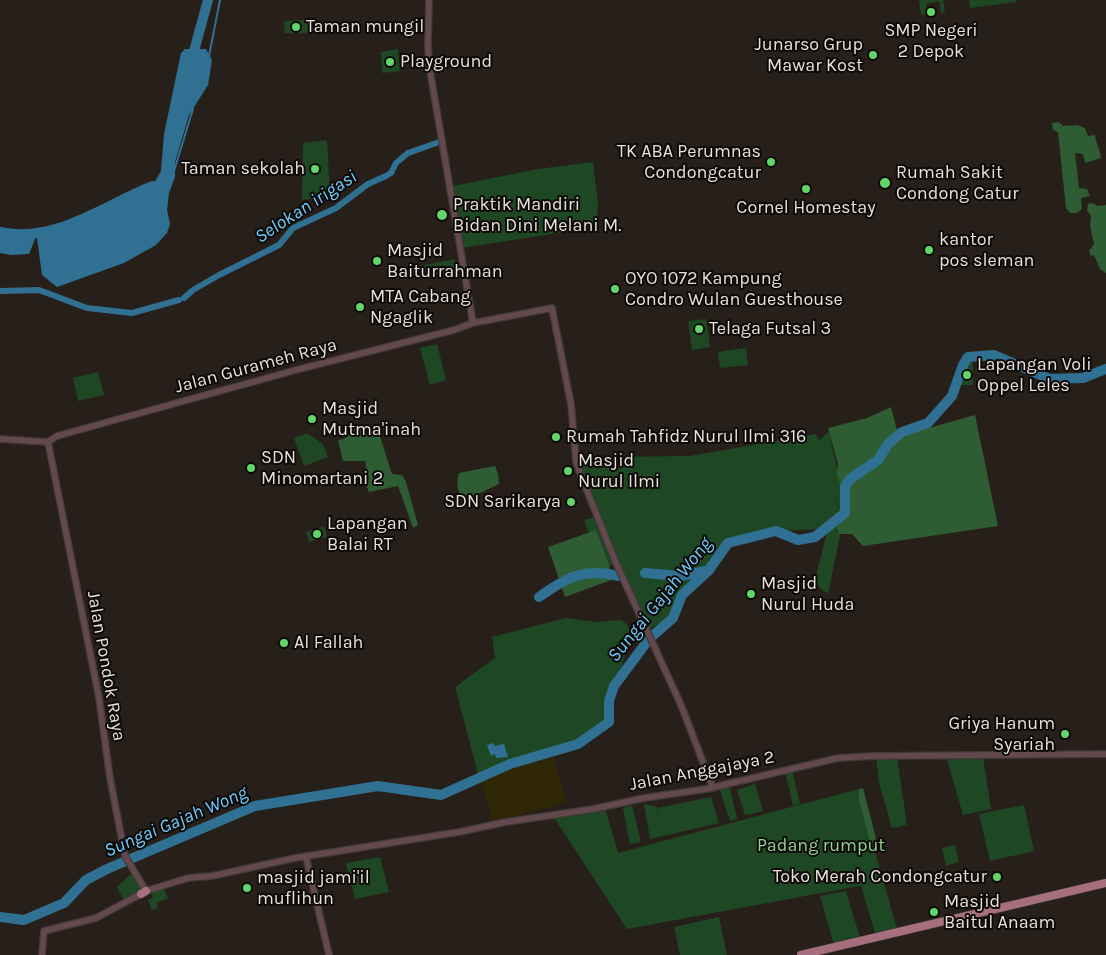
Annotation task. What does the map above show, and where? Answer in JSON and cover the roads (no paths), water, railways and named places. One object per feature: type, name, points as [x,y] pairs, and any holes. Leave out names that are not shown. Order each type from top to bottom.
[{"type":"main road","points":[[801,955],[1106,883]]},
{"type":"street","points":[[429,0],[429,64],[473,323]]},
{"type":"street","name":"Jalan Gurameh Raya","points":[[48,442],[57,436],[166,405],[454,330],[473,323],[552,308],[571,404],[576,461],[616,563],[652,640],[713,788]]},
{"type":"street","points":[[0,439],[48,442]]},
{"type":"street","name":"Jalan Pondok Raya","points":[[48,442],[99,698],[110,778],[125,856],[144,892]]},
{"type":"street","name":"Jalan Anggajaya 2","points":[[42,955],[44,931],[96,918],[144,892],[188,878],[212,876],[306,857],[713,788],[824,761],[866,756],[1106,754]]},
{"type":"street","points":[[306,857],[329,955]]},
{"type":"water","points":[[185,49],[206,49],[212,60],[208,85],[189,115],[175,162],[175,177],[169,193],[167,210],[170,224],[167,233],[156,245],[124,263],[57,287],[42,275],[37,238],[111,208],[153,185],[161,171],[164,134],[181,53]]},
{"type":"water","points":[[0,230],[37,234],[29,254],[11,255],[0,253]]},
{"type":"water","points":[[493,743],[495,746],[504,744],[508,757],[496,758],[495,754],[491,756],[487,745]]},
{"type":"waterway","points":[[191,62],[208,0]]},
{"type":"waterway","points":[[209,56],[220,0]]},
{"type":"waterway","points":[[174,171],[193,109]]},
{"type":"waterway","name":"Selokan irigasi","points":[[184,298],[193,290],[219,275],[279,245],[293,228],[336,208],[368,184],[391,173],[396,163],[408,153],[442,141]]},
{"type":"waterway","points":[[0,232],[40,233],[60,228],[153,186]]},
{"type":"waterway","name":"Selokan irigasi","points":[[0,291],[39,290],[87,308],[132,313],[179,300]]},
{"type":"waterway","name":"Sungai Gajah Wong","points":[[0,917],[24,920],[64,903],[86,880],[107,869],[255,806],[378,786],[441,795],[510,764],[578,744],[609,722],[609,701],[614,686],[649,639],[673,618],[682,595],[709,570],[728,543],[776,531],[798,540],[815,537],[845,513],[845,487],[850,479],[878,460],[888,444],[902,432],[928,423],[952,396],[963,365],[968,357],[994,355],[1050,379],[1083,378],[1106,369]]},
{"type":"waterway","points":[[645,573],[681,576],[705,571]]},
{"type":"waterway","points":[[539,597],[558,584],[576,576],[595,573],[618,576]]},
{"type":"place","name":"SMP Negeri 2 Depok","points":[[931,12]]},
{"type":"place","name":"Taman mungil","points":[[296,27]]},
{"type":"place","name":"Junarso Grup Mawar Kost","points":[[873,55]]},
{"type":"place","name":"Playground","points":[[390,62]]},
{"type":"place","name":"TK ABA Perumnas Condongcatur","points":[[771,162]]},
{"type":"place","name":"Taman sekolah","points":[[315,169]]},
{"type":"place","name":"Rumah Sakit Condong Catur","points":[[885,183]]},
{"type":"place","name":"Cornel Homestay","points":[[806,189]]},
{"type":"place","name":"Praktik Mandiri Bidan Dini Melani M.","points":[[442,215]]},
{"type":"place","name":"kantor pos sleman","points":[[929,250]]},
{"type":"place","name":"Masjid Baiturrahman","points":[[377,261]]},
{"type":"place","name":"OYO 1072 Kampung Condro Wulan Guesthouse","points":[[615,289]]},
{"type":"place","name":"MTA Cabang Ngaglik","points":[[360,307]]},
{"type":"place","name":"Telaga Futsal 3","points":[[699,329]]},
{"type":"place","name":"Lapangan Voli Oppel Leles","points":[[967,375]]},
{"type":"place","name":"Masjid Mutma'inah","points":[[312,419]]},
{"type":"place","name":"Rumah Tahfidz Nurul Ilmi 316","points":[[556,437]]},
{"type":"place","name":"SDN Minomartani 2","points":[[251,468]]},
{"type":"place","name":"Masjid Nurul Ilmi","points":[[568,471]]},
{"type":"place","name":"SDN Sarikarya","points":[[571,502]]},
{"type":"place","name":"Lapangan Balai RT","points":[[317,534]]},
{"type":"place","name":"Masjid Nurul Huda","points":[[751,594]]},
{"type":"place","name":"Al Fallah","points":[[284,643]]},
{"type":"place","name":"Griya Hanum Syariah","points":[[1065,734]]},
{"type":"place","name":"Toko Merah Condongcatur","points":[[997,877]]},
{"type":"place","name":"masjid jami'il muflihun","points":[[247,888]]},
{"type":"place","name":"Masjid Baitul Anaam","points":[[934,912]]},
{"type":"park label","name":"Padang rumput","points":[[821,846]]}]
